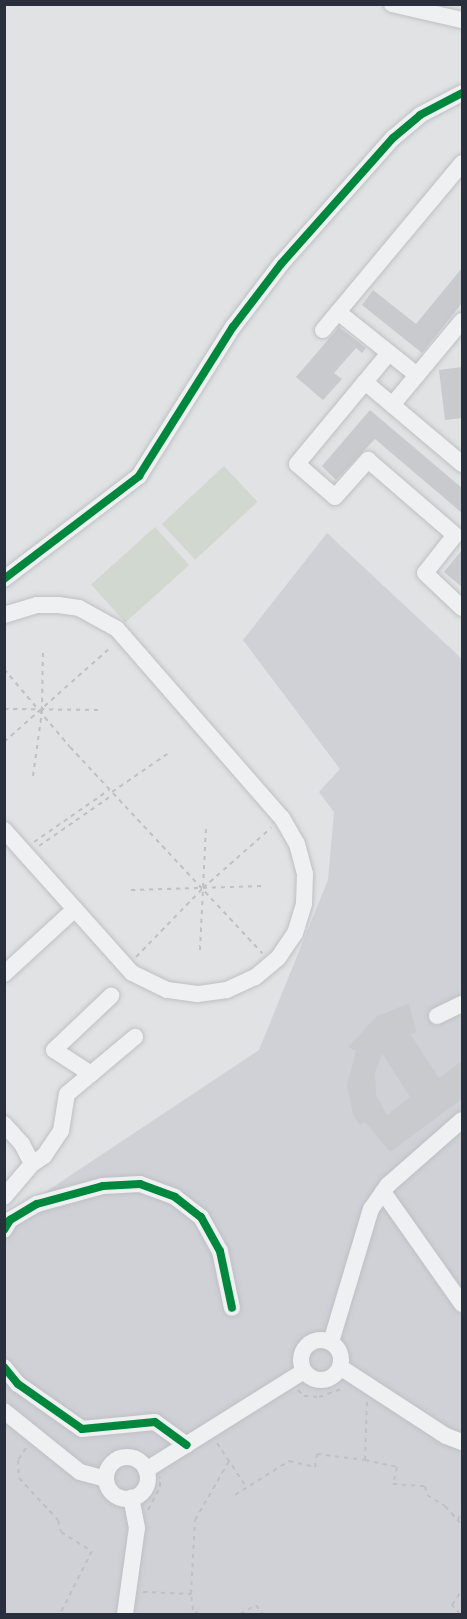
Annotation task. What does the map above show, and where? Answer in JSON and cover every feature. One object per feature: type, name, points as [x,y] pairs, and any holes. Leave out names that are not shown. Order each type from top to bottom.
[{"type":"street","points":[[392,4],[462,20]]},
{"type":"street","points":[[4,579],[139,476],[233,327],[281,264],[393,138],[420,115],[462,93]]},
{"type":"street","points":[[322,330],[462,163]]},
{"type":"street","points":[[338,312],[417,375]]},
{"type":"street","points":[[393,405],[462,321]]},
{"type":"street","points":[[389,353],[297,464],[335,497],[368,460],[455,535],[424,573],[462,608]]},
{"type":"street","points":[[364,382],[462,464]]},
{"type":"street","points":[[4,615],[37,605],[58,604],[99,617],[123,636],[282,818],[297,844],[302,864],[304,904],[295,933],[271,964],[255,977],[227,990],[197,994],[167,990],[127,967],[4,830]]},
{"type":"street","points":[[4,974],[75,909]]},
{"type":"street","points":[[91,1074],[54,1050],[111,996]]},
{"type":"street","points":[[437,1016],[462,1004]]},
{"type":"street","points":[[4,1197],[32,1164],[44,1156],[61,1131],[67,1094],[135,1037]]},
{"type":"street","points":[[331,1342],[371,1209],[383,1192],[462,1120]]},
{"type":"street","points":[[4,1124],[22,1144],[32,1164]]},
{"type":"street","points":[[4,1230],[20,1212],[37,1204],[103,1186],[140,1184],[175,1197],[201,1217],[220,1251],[232,1308]]},
{"type":"street","points":[[383,1192],[462,1304]]},
{"type":"street","points":[[315,1340],[331,1342],[340,1352],[340,1367],[325,1380],[311,1378],[304,1371],[300,1361],[304,1348],[315,1340]]},
{"type":"street","points":[[4,1366],[18,1384],[82,1429],[155,1422],[187,1445]]},
{"type":"street","points":[[340,1367],[447,1436],[462,1442]]},
{"type":"street","points":[[130,1498],[146,1486],[152,1471],[187,1445],[304,1371]]},
{"type":"street","points":[[4,1411],[80,1472],[106,1479]]},
{"type":"street","points":[[130,1498],[111,1492],[106,1479],[110,1466],[120,1458],[134,1458],[152,1471]]},
{"type":"street","points":[[125,1614],[137,1528],[130,1498]]},
{"type":"path","points":[[4,742],[42,711],[123,636]]},
{"type":"path","points":[[33,776],[42,711],[43,649]]},
{"type":"path","points":[[4,669],[112,792],[271,964]]},
{"type":"path","points":[[4,709],[101,710]]},
{"type":"path","points":[[24,852],[170,752]]},
{"type":"path","points":[[24,852],[112,792]]},
{"type":"path","points":[[127,967],[202,888],[282,818]]},
{"type":"path","points":[[200,950],[206,826]]},
{"type":"path","points":[[131,890],[265,886]]},
{"type":"path","points":[[289,1390],[319,1397],[346,1387]]},
{"type":"path","points":[[362,1394],[377,1404]]},
{"type":"path","points":[[365,1460],[368,1397]]},
{"type":"path","points":[[208,1431],[248,1489]]},
{"type":"path","points":[[37,1436],[18,1460],[19,1478],[58,1520],[61,1532],[92,1551],[60,1614]]},
{"type":"path","points":[[235,1495],[248,1489],[289,1461],[315,1467],[317,1454],[365,1460],[397,1467],[393,1484],[425,1486],[427,1495],[462,1525]]},
{"type":"path","points":[[199,1614],[193,1610],[191,1594],[195,1520],[229,1461]]},
{"type":"path","points":[[146,1519],[160,1487],[152,1471]]},
{"type":"path","points":[[458,1520],[462,1510]]},
{"type":"path","points":[[459,1614],[452,1605],[462,1590]]},
{"type":"path","points":[[128,1592],[191,1594]]},
{"type":"path","points":[[240,1614],[256,1605],[262,1614]]},
{"type":"shaded area","points":[[224,466],[257,502],[195,560],[162,524]]},
{"type":"shaded area","points":[[155,527],[189,565],[125,622],[91,585]]},
{"type":"shaded area","points":[[327,533],[462,659],[462,1614],[5,1614],[5,1219],[259,1050],[328,880],[334,812],[319,792],[340,769],[243,640]]},
{"type":"building","points":[[462,268],[462,303],[422,353],[362,305],[373,290],[416,324]]},
{"type":"building","points":[[339,327],[366,348],[362,353],[356,348],[334,373],[342,379],[323,400],[296,377]]},
{"type":"building","points":[[462,367],[462,418],[445,420],[439,370]]},
{"type":"building","points":[[370,410],[462,488],[462,513],[375,439],[336,480],[322,466]]},
{"type":"building","points":[[462,550],[462,587],[444,572]]},
{"type":"building","points":[[409,1003],[416,1032],[411,1035],[439,1078],[462,1061],[462,1099],[390,1152],[365,1122],[360,1125],[353,1115],[347,1085],[356,1051],[348,1047],[376,1017]],"holes":[[[382,1053],[410,1097],[387,1115],[376,1095],[375,1074]]]},
{"type":"cycle path","points":[[4,579],[139,476],[233,327],[281,264],[393,138],[420,115],[462,93]]},
{"type":"cycle path","points":[[4,1230],[10,1220],[37,1204],[103,1186],[140,1184],[175,1197],[201,1217],[220,1251],[232,1308]]},
{"type":"cycle path","points":[[4,1367],[18,1384],[82,1429],[155,1422],[187,1445]]}]
